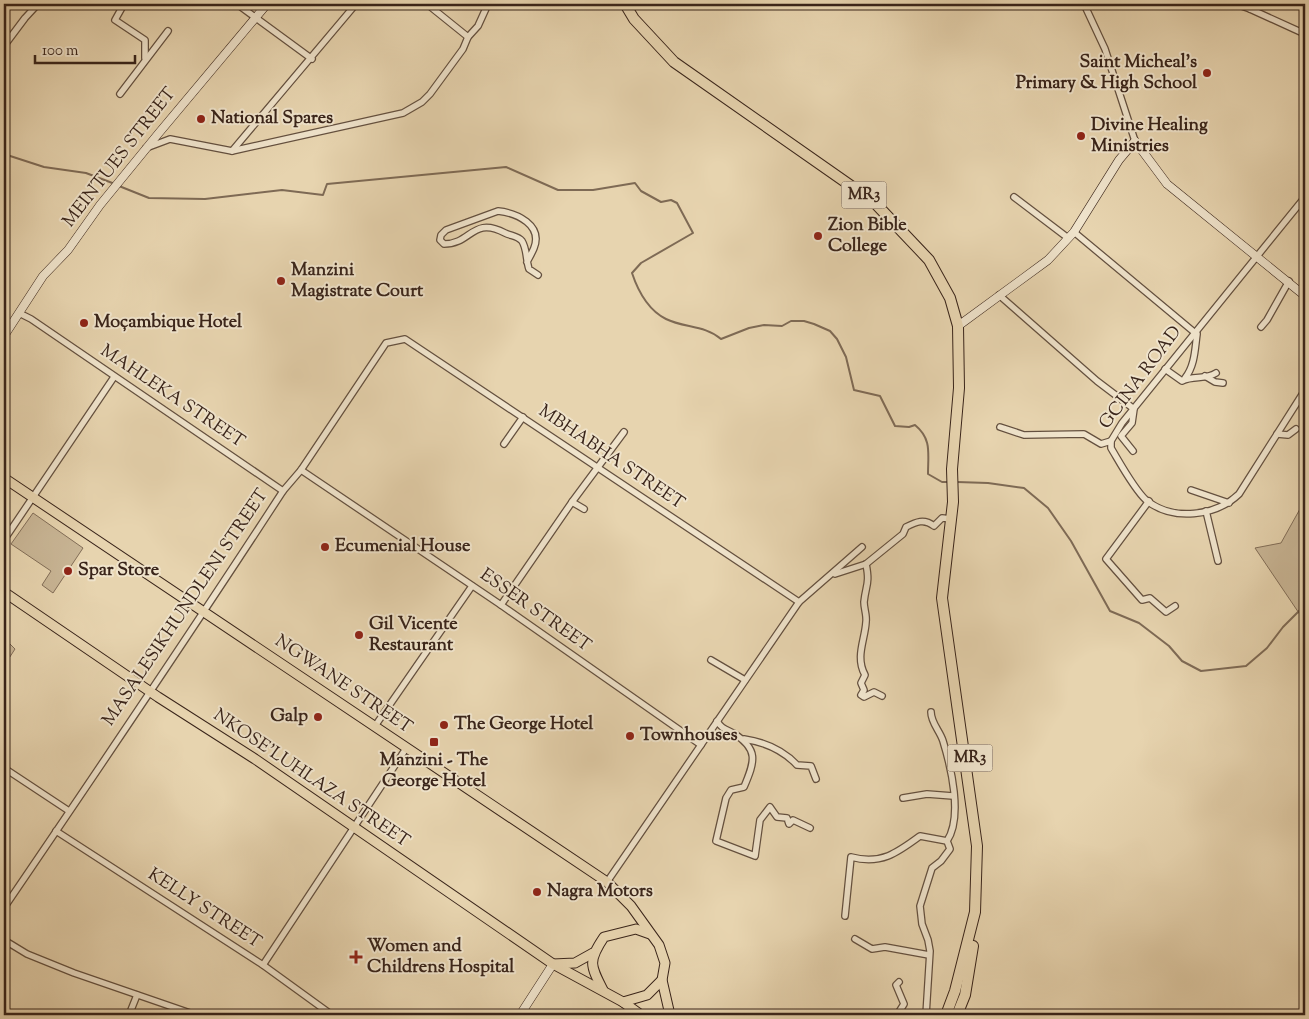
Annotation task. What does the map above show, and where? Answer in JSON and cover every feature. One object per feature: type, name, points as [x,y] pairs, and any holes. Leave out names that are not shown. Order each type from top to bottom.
[{"type":"highway","name":"MR3","points":[[625,4],[634,19],[674,62],[874,202],[897,224],[929,260],[950,298],[960,324]]},
{"type":"highway","name":"MR3","points":[[632,4],[675,56],[875,196],[902,220],[933,256],[955,297],[960,324],[959,388],[954,469],[956,537],[947,597],[981,847],[980,912],[965,995],[957,1015]]},
{"type":"highway","name":"MR3","points":[[946,1015],[955,991],[975,912],[978,846],[942,598],[956,501]]},
{"type":"main road","name":"NGWANE STREET","points":[[4,478],[607,882],[631,906],[650,934]]},
{"type":"main road","name":"NKOSE'LUHLAZA STREET","points":[[4,592],[353,826],[553,964],[603,991]]},
{"type":"main road","points":[[553,964],[575,963],[593,954],[604,937],[616,932],[636,929],[650,934],[659,945],[665,963],[662,980],[670,1015]]},
{"type":"main road","points":[[593,954],[593,970],[603,991],[624,1002],[641,1015]]},
{"type":"main road","points":[[624,1002],[647,995],[662,980]]},
{"type":"street","points":[[4,46],[38,4]]},
{"type":"street","points":[[95,4],[109,6],[115,4]]},
{"type":"street","points":[[124,4],[115,20],[145,40],[145,58]]},
{"type":"street","points":[[237,4],[312,59]]},
{"type":"street","name":"MEINTUES STREET","points":[[4,336],[43,276],[68,250],[100,205],[146,148],[267,4]]},
{"type":"street","points":[[232,151],[312,59],[356,4]]},
{"type":"street","points":[[427,4],[468,37]]},
{"type":"street","points":[[146,148],[170,140],[232,151],[408,111],[430,94],[463,50],[468,37],[478,26],[488,4]]},
{"type":"street","points":[[1084,4],[1105,49],[1136,142],[1167,184],[1258,255],[1305,296]]},
{"type":"street","points":[[1236,4],[1305,34]]},
{"type":"street","points":[[1250,9],[1256,4]]},
{"type":"street","points":[[120,94],[145,58],[168,31]]},
{"type":"street","points":[[960,324],[1048,260],[1074,232],[1119,160],[1136,142]]},
{"type":"street","points":[[1014,197],[1068,238]]},
{"type":"street","name":"GCINA ROAD","points":[[1305,197],[1134,409],[1111,441],[1111,448],[1149,501],[1160,508],[1179,514],[1206,511],[1229,503],[1240,494],[1277,434],[1303,398],[1305,390]]},
{"type":"street","points":[[527,262],[535,247],[536,233],[532,225],[506,212],[498,211],[446,230],[441,235],[440,240],[444,244],[450,244],[484,226],[492,226],[519,238],[524,245],[527,262],[529,269],[538,275]]},
{"type":"street","points":[[1074,232],[1196,333],[1196,352],[1189,374],[1182,381]]},
{"type":"street","points":[[1260,327],[1267,320],[1289,282]]},
{"type":"street","points":[[999,295],[1096,381],[1134,409],[1132,423],[1121,436],[1133,451]]},
{"type":"street","name":"MAHLEKA STREET","points":[[19,313],[283,490]]},
{"type":"street","name":"MBHABHA STREET","points":[[405,339],[799,602]]},
{"type":"street","name":"MASALESIKHUNDLENI STREET","points":[[4,908],[151,692],[283,490],[301,470],[386,343],[405,339]]},
{"type":"street","points":[[1165,369],[1182,381]]},
{"type":"street","points":[[1182,381],[1189,377],[1211,376],[1216,373]]},
{"type":"street","points":[[4,540],[114,376]]},
{"type":"street","points":[[1204,376],[1215,382],[1223,383]]},
{"type":"street","points":[[504,444],[523,417]]},
{"type":"street","points":[[1000,427],[1024,435],[1084,434],[1100,444],[1111,441]]},
{"type":"street","points":[[1277,434],[1288,435],[1296,429]]},
{"type":"street","points":[[501,605],[572,502],[624,432]]},
{"type":"street","name":"ESSER STREET","points":[[301,470],[501,605],[701,745]]},
{"type":"street","points":[[1190,490],[1229,503]]},
{"type":"street","points":[[1149,501],[1106,559],[1142,600],[1150,598],[1166,612],[1175,606]]},
{"type":"street","points":[[572,502],[584,509]]},
{"type":"street","points":[[1206,511],[1218,561]]},
{"type":"street","points":[[831,575],[866,564],[903,534],[906,527],[923,521],[934,526],[942,518],[952,519]]},
{"type":"street","points":[[607,882],[799,602],[862,547]]},
{"type":"street","points":[[866,564],[870,582],[864,604],[867,619],[860,655],[861,666],[865,674],[861,683],[864,690],[861,695],[865,699],[874,692],[882,696]]},
{"type":"street","points":[[375,726],[472,586]]},
{"type":"street","points":[[711,660],[745,680]]},
{"type":"street","points":[[926,1015],[930,955],[920,906],[927,878],[932,868],[941,861],[950,849],[947,841],[955,822],[951,771],[943,740],[931,718],[931,712]]},
{"type":"street","points":[[717,721],[721,728],[742,739],[752,750],[753,760],[744,787],[731,790],[726,798],[716,840],[755,856],[760,820],[770,807],[777,817],[787,818],[789,824],[793,820],[810,828]]},
{"type":"street","points":[[742,739],[754,740],[786,753],[797,765],[811,766],[816,779]]},
{"type":"street","points":[[263,965],[353,826],[407,747]]},
{"type":"street","points":[[4,768],[69,811]]},
{"type":"street","points":[[903,798],[927,794],[954,796]]},
{"type":"street","name":"KELLY STREET","points":[[56,831],[263,965],[332,1015]]},
{"type":"street","points":[[845,916],[851,857],[867,861],[892,855],[920,836],[947,841]]},
{"type":"street","points":[[4,940],[27,954],[66,970],[196,1015]]},
{"type":"street","points":[[855,940],[872,949],[885,947],[930,955]]},
{"type":"street","points":[[520,1015],[553,964]]},
{"type":"street","points":[[897,1015],[904,1004],[896,985],[899,982]]},
{"type":"street","points":[[130,1015],[138,995]]},
{"type":"shaded area","points":[[1305,500],[1305,622],[1255,548],[1281,543]]},
{"type":"shaded area","points":[[33,513],[83,548],[53,593],[42,585],[51,571],[11,544]]},
{"type":"shaded area","points":[[4,626],[5,639],[15,649],[4,666]]},
{"type":"waterway","points":[[4,154],[44,167],[86,173],[115,184]]},
{"type":"waterway","points":[[119,186],[149,198],[205,199],[282,190],[323,195],[327,184],[506,167],[558,190],[593,190],[635,183],[641,191],[661,202],[671,200],[677,203],[693,233],[641,263],[632,273],[637,287],[654,311],[673,322],[708,331],[721,339],[749,328],[764,325],[782,326],[791,321],[804,321],[830,331],[837,339],[846,357],[854,390],[880,396],[895,426],[909,427],[915,425],[927,441],[928,474],[942,482],[949,482]]},
{"type":"waterway","points":[[957,482],[988,483],[1024,488],[1048,508],[1071,541],[1110,611],[1139,623],[1169,646],[1182,661],[1201,671],[1246,666],[1267,648],[1283,627],[1300,610],[1305,599]]},
{"type":"place","name":"Saint Micheal's Primary & High School","points":[[1207,73]]},
{"type":"place","name":"National Spares","points":[[201,119]]},
{"type":"place","name":"Divine Healing Ministries","points":[[1081,136]]},
{"type":"place","name":"Zion Bible College","points":[[818,236]]},
{"type":"place","name":"Manzini Magistrate Court","points":[[281,281]]},
{"type":"place","name":"Moçambique Hotel","points":[[84,323]]},
{"type":"place","name":"Ecumenial House","points":[[325,547]]},
{"type":"place","name":"Spar Store","points":[[68,571]]},
{"type":"place","name":"Gil Vicente Restaurant","points":[[359,635]]},
{"type":"place","name":"Galp","points":[[318,717]]},
{"type":"place","name":"The George Hotel","points":[[444,725]]},
{"type":"place","name":"Townhouses","points":[[630,736]]},
{"type":"place","name":"Manzini - The George Hotel","points":[[434,742]]},
{"type":"place","name":"Nagra Motors","points":[[537,892]]},
{"type":"place","name":"Women and Childrens Hospital","points":[[356,957]]}]
